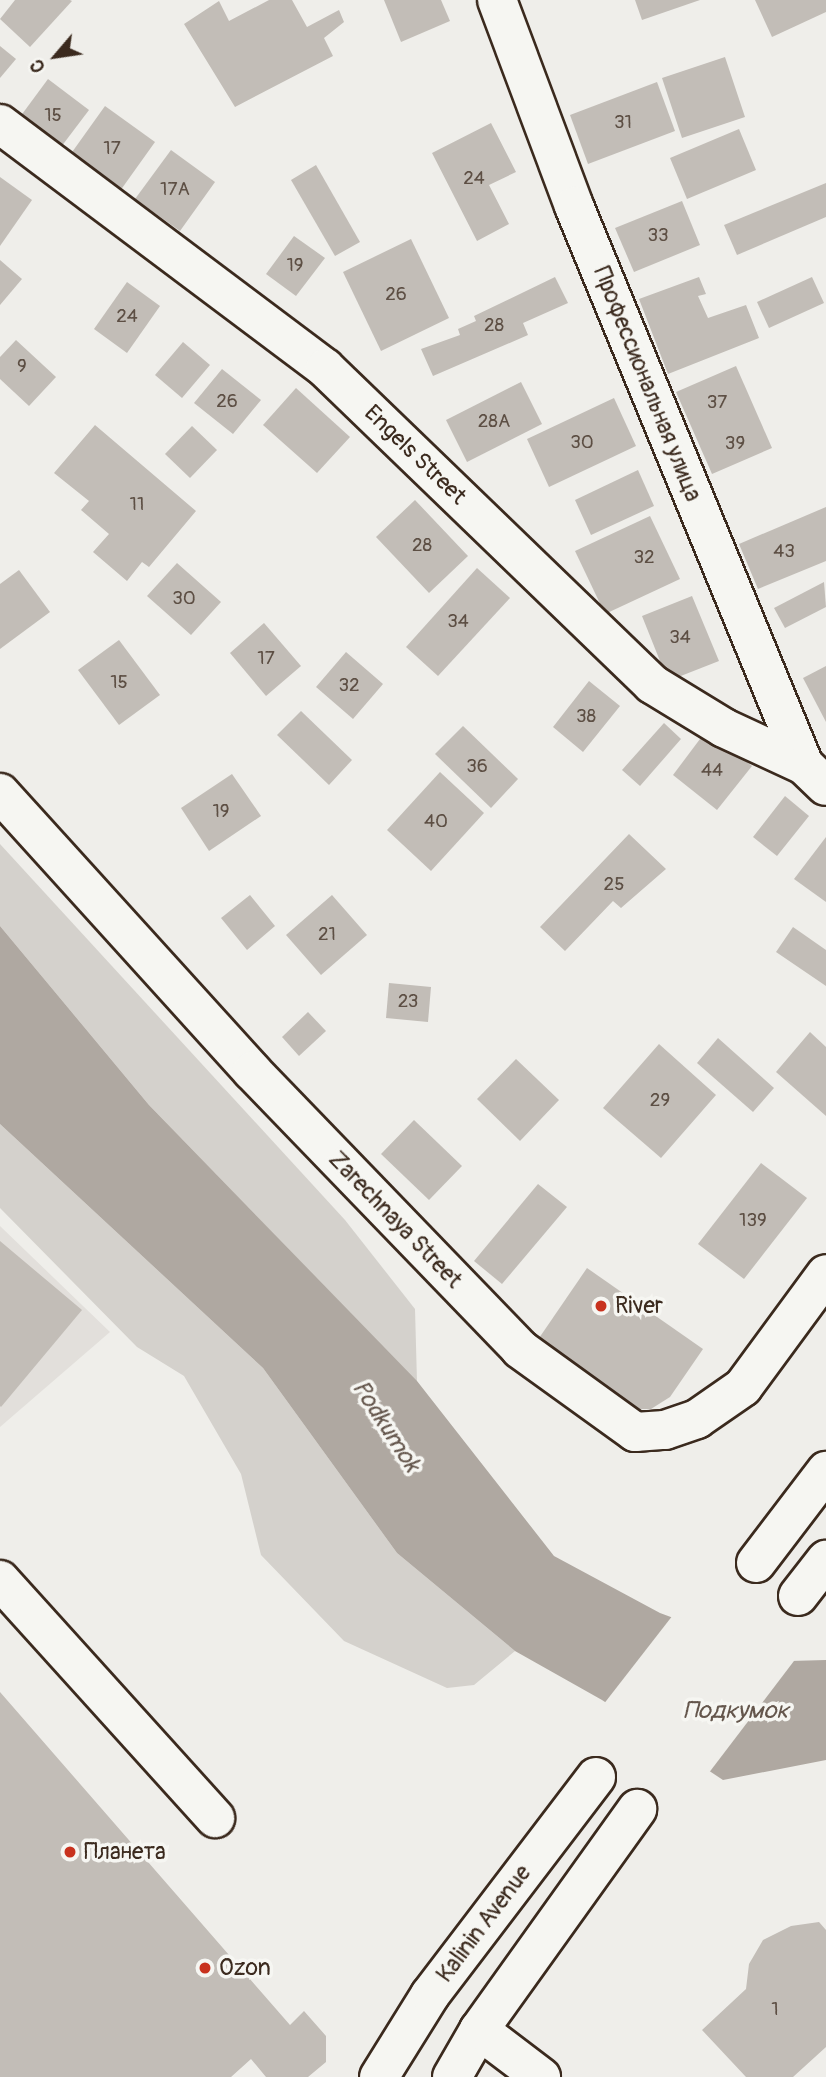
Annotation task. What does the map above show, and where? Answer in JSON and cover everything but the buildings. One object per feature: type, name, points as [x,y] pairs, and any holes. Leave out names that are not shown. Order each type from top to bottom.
[{"type":"street","name":"Профессиональная улица","points":[[497,0],[574,206],[815,776]]},
{"type":"street","name":"Engels Street","points":[[0,124],[325,368],[652,684],[724,728],[815,776]]},
{"type":"street","name":"Zarechnaya Street","points":[[0,793],[252,1071],[520,1349],[635,1432],[665,1430],[697,1419],[743,1387],[826,1274]]},
{"type":"street","points":[[756,1563],[826,1472]]},
{"type":"street","points":[[798,1597],[826,1560]]},
{"type":"street","points":[[0,1580],[215,1818]]},
{"type":"street","name":"Kalinin Avenue","points":[[380,2077],[430,1995],[596,1777]]},
{"type":"street","points":[[452,2077],[479,2030],[637,1809]]},
{"type":"street","points":[[479,2030],[541,2077]]},
{"type":"shaded area","points":[[0,844],[345,1220],[415,1309],[417,1382],[149,1105],[0,926]]},
{"type":"shaded area","points":[[0,1124],[263,1368],[397,1553],[515,1651],[474,1685],[447,1688],[344,1641],[261,1555],[241,1474],[184,1376],[137,1347],[0,1208]]},
{"type":"shaded area","points":[[0,1226],[110,1332],[0,1427]]},
{"type":"water","name":"Подкумок","points":[[0,926],[149,1105],[417,1381],[554,1556],[660,1613],[790,1661],[826,1660],[826,1760],[723,1780],[602,1700],[515,1651],[397,1553],[263,1368],[0,1124]]},
{"type":"pier","points":[[673,1615],[797,1657],[708,1774],[603,1705]]},
{"type":"place","name":"River","points":[[601,1306]]},
{"type":"place","name":"Планета","points":[[70,1852]]},
{"type":"place","name":"Ozon","points":[[205,1968]]},
{"type":"water label","name":"Podkumok","points":[[386,1426]]}]
